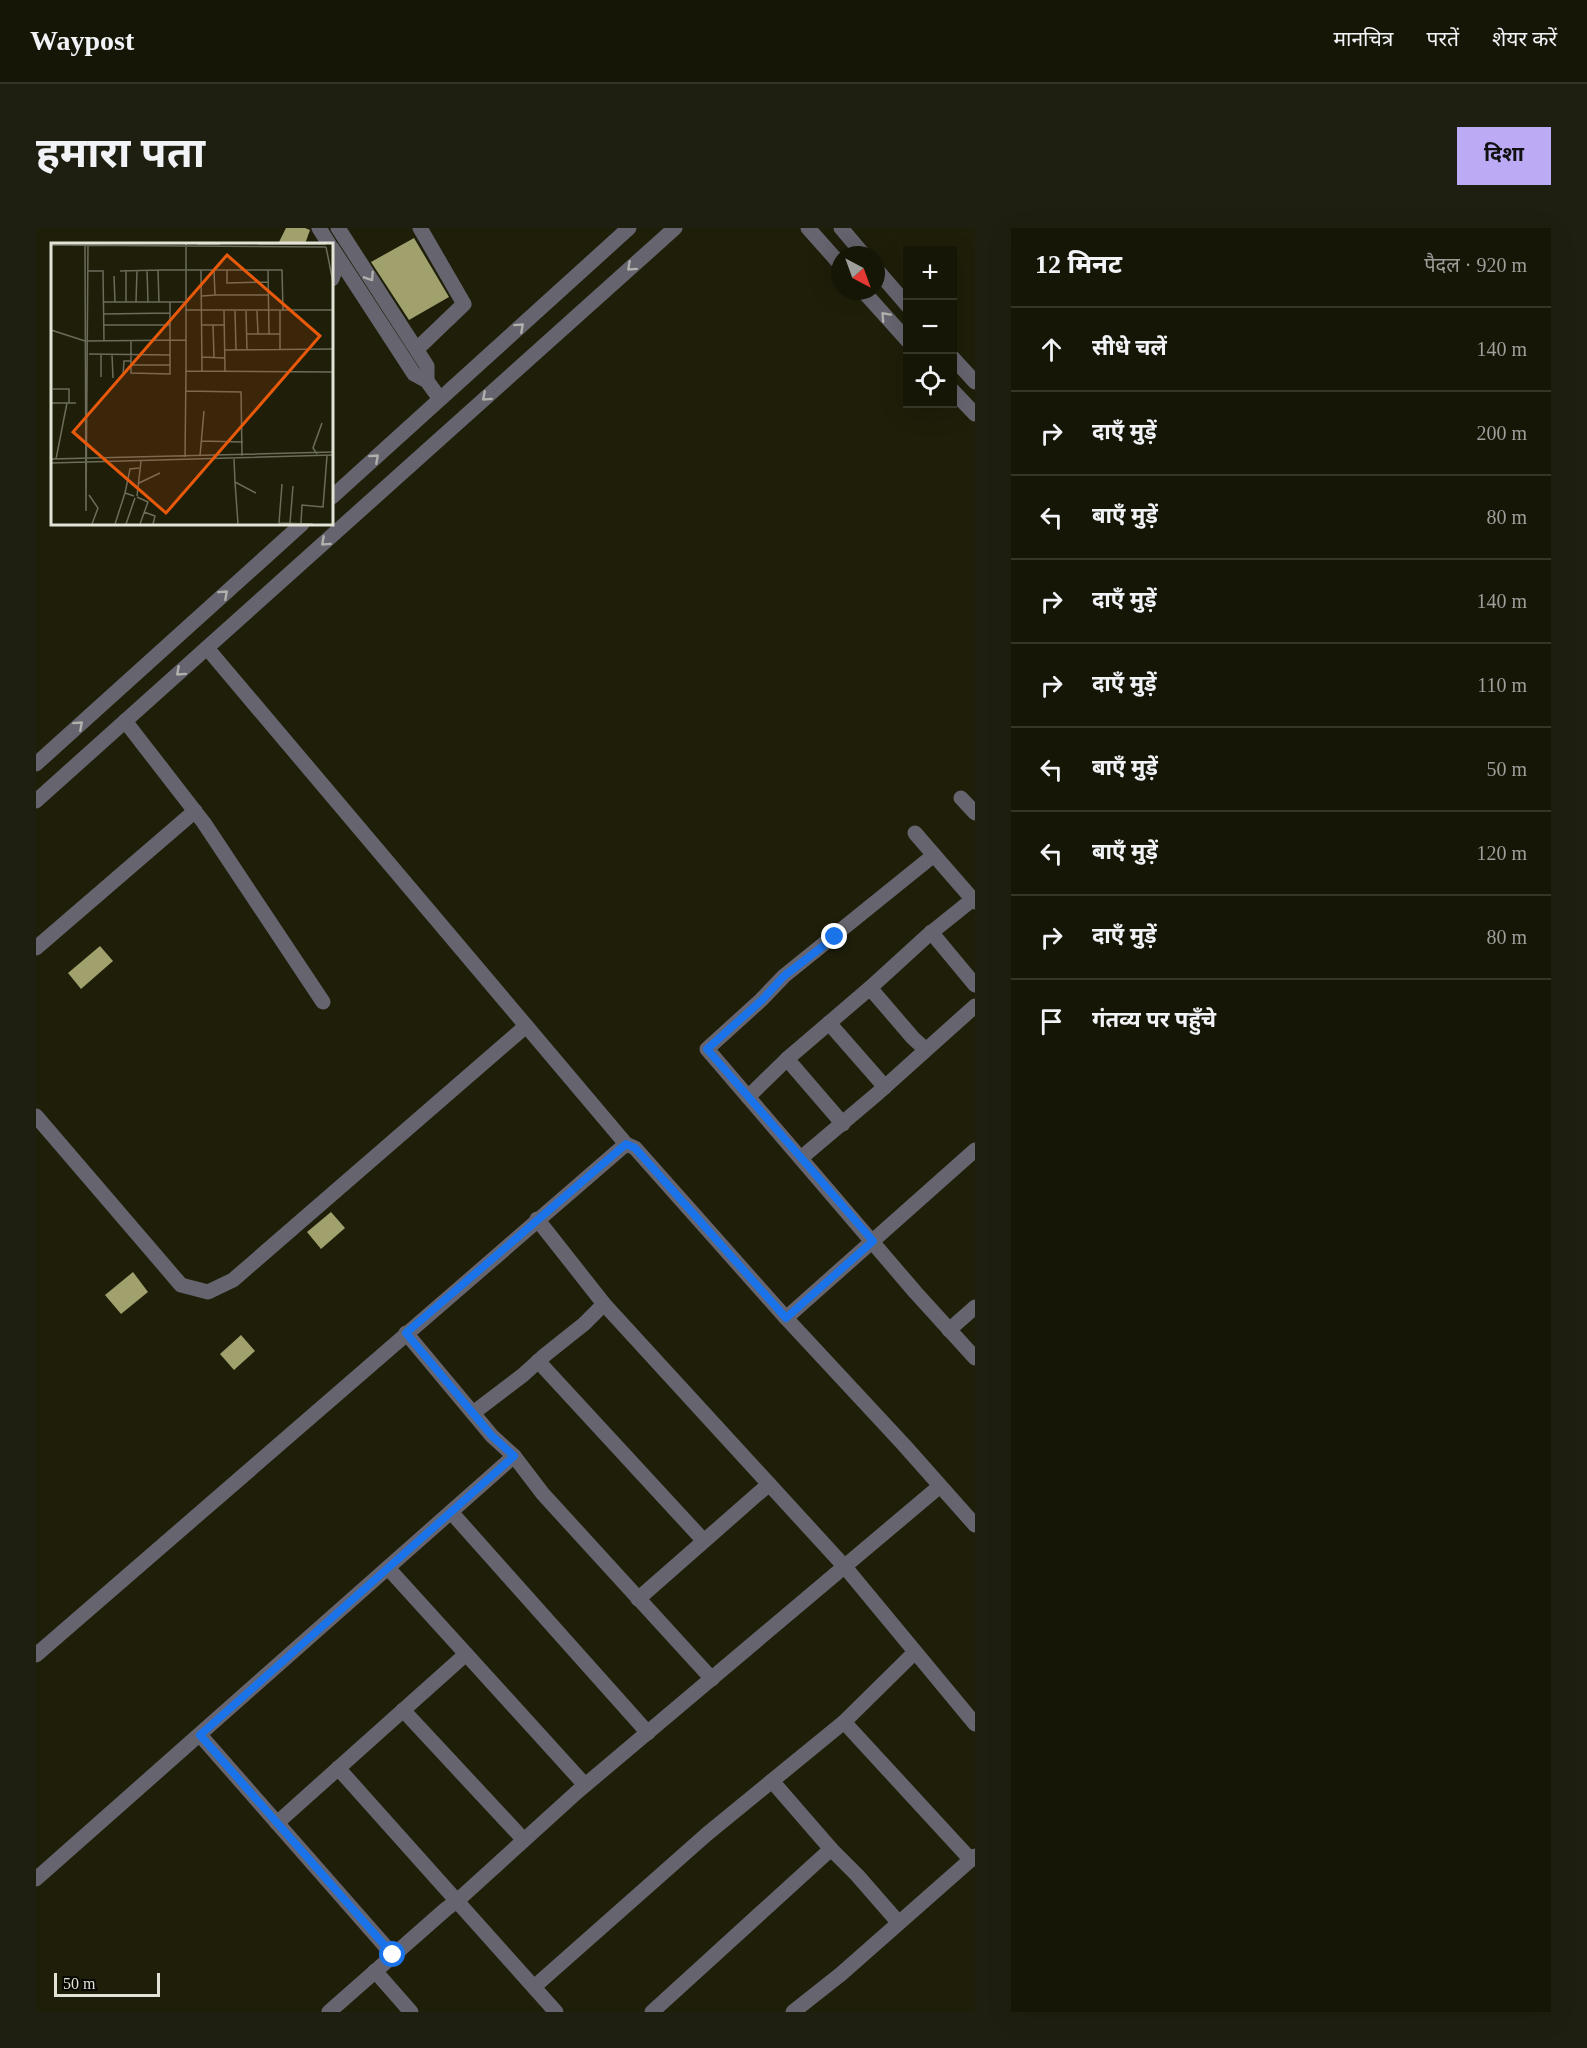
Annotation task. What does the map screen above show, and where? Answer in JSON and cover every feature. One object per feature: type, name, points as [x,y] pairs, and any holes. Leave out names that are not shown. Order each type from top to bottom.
[{"type":"street","points":[[319,228],[328,243]]},
{"type":"street","points":[[339,228],[428,366],[421,378]]},
{"type":"street","points":[[417,349],[464,304],[420,228]]},
{"type":"street","points":[[333,496],[629,228]]},
{"type":"street","points":[[36,801],[675,228]]},
{"type":"street","points":[[808,228],[831,254]]},
{"type":"street","points":[[841,228],[856,246]]},
{"type":"street","points":[[333,251],[421,378],[440,399]]},
{"type":"street","points":[[885,279],[903,300]]},
{"type":"street","points":[[871,300],[903,335]]},
{"type":"street","points":[[957,362],[975,382]]},
{"type":"street","points":[[957,395],[975,414]]},
{"type":"street","points":[[36,764],[301,525]]},
{"type":"street","points":[[207,648],[626,1144],[635,1148],[975,1525]]},
{"type":"street","points":[[125,721],[195,811],[323,1002]]},
{"type":"street","points":[[961,798],[975,813]]},
{"type":"street","points":[[36,948],[195,811]]},
{"type":"street","points":[[748,1097],[787,1059],[931,932],[974,901],[915,833]]},
{"type":"street","points":[[934,855],[784,976],[762,1000],[707,1049],[975,1358]]},
{"type":"street","points":[[931,932],[975,985]]},
{"type":"street","points":[[870,988],[925,1049]]},
{"type":"street","points":[[801,1158],[843,1124],[975,1006]]},
{"type":"street","points":[[829,1023],[885,1087]]},
{"type":"street","points":[[36,1116],[181,1285],[208,1292],[233,1280],[526,1026]]},
{"type":"street","points":[[787,1059],[843,1124]]},
{"type":"street","points":[[36,1655],[626,1144]]},
{"type":"street","points":[[786,1318],[975,1150]]},
{"type":"street","points":[[537,1219],[604,1304],[845,1567],[975,1724]]},
{"type":"street","points":[[473,1413],[524,1375],[604,1304]]},
{"type":"street","points":[[949,1330],[975,1307]]},
{"type":"street","points":[[406,1333],[492,1436],[514,1456],[543,1494],[712,1679]]},
{"type":"street","points":[[538,1361],[704,1541]]},
{"type":"street","points":[[36,1879],[514,1456]]},
{"type":"street","points":[[638,1599],[769,1484]]},
{"type":"street","points":[[329,2012],[457,1901],[585,1785],[940,1486]]},
{"type":"street","points":[[451,1512],[648,1733]]},
{"type":"street","points":[[388,1568],[585,1785]]},
{"type":"street","points":[[534,1987],[707,1834],[844,1722],[915,1652]]},
{"type":"street","points":[[277,1823],[466,1654]]},
{"type":"street","points":[[403,1710],[524,1840]]},
{"type":"street","points":[[793,2012],[841,1974],[973,1858],[844,1722]]},
{"type":"street","points":[[200,1735],[393,1955]]},
{"type":"street","points":[[338,1768],[556,2012]]},
{"type":"street","points":[[772,1781],[898,1922]]},
{"type":"street","points":[[652,2012],[831,1849]]},
{"type":"street","points":[[375,1971],[411,2012]]},
{"type":"building","points":[[286,228],[310,230],[305,243],[278,243]]},
{"type":"building","points":[[414,238],[449,297],[409,320],[371,262]]},
{"type":"building","points":[[100,946],[113,961],[81,989],[68,973]]},
{"type":"building","points":[[331,1212],[345,1228],[321,1249],[307,1232]]},
{"type":"building","points":[[133,1272],[148,1292],[121,1314],[105,1295]]},
{"type":"building","points":[[241,1335],[255,1351],[234,1370],[220,1354]]},
{"type":"route","points":[[393,1955],[200,1735],[514,1456],[492,1436],[406,1333],[626,1144],[635,1148],[786,1318],[873,1241],[707,1049],[762,1000],[784,976],[835,937]]}]
